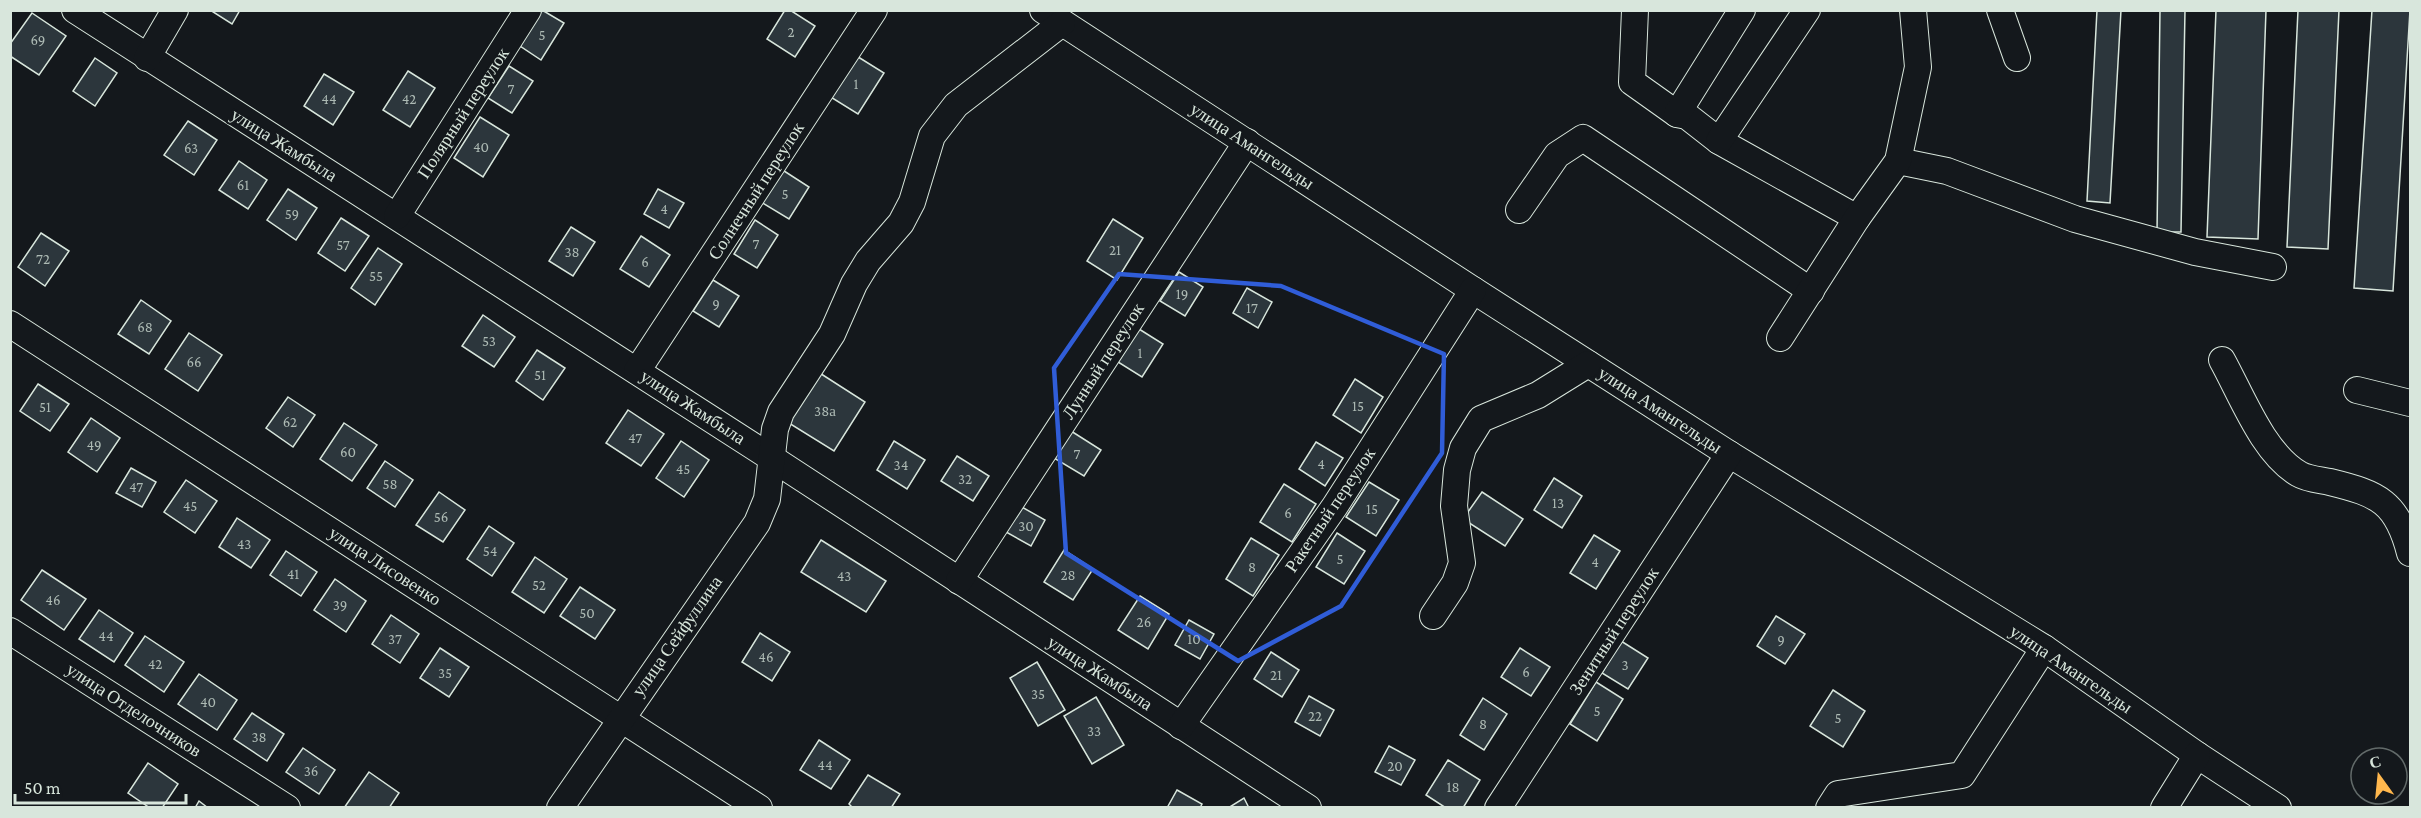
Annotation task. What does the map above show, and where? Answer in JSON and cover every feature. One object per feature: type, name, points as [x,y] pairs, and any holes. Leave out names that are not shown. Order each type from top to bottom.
[{"type":"street","name":"улица Жамбыла","points":[[75,10],[637,371],[1308,807]]},
{"type":"street","points":[[147,58],[175,10]]},
{"type":"street","name":"Полярный переулок","points":[[397,216],[528,10]]},
{"type":"street","name":"Солнечный переулок","points":[[637,371],[874,10]]},
{"type":"street","points":[[1635,10],[1632,82],[1677,114],[1687,116],[1719,141],[1857,218]]},
{"type":"street","points":[[1677,114],[1742,10]]},
{"type":"street","points":[[1719,141],[1806,10]]},
{"type":"street","points":[[1780,338],[1857,218],[1898,161],[1918,67],[1913,10]]},
{"type":"street","points":[[2000,10],[2017,58]]},
{"type":"street","name":"улица Амангельды","points":[[1052,17],[1729,454],[2043,648],[2197,755],[2278,807]]},
{"type":"street","name":"улица Сейфуллина","points":[[560,807],[757,523],[767,499],[774,429],[781,412],[832,333],[854,284],[868,261],[901,223],[912,202],[932,136],[956,105],[1052,17]]},
{"type":"street","points":[[1519,210],[1557,155],[1583,138],[1811,291]]},
{"type":"street","name":"Лунный переулок","points":[[959,581],[1247,142]]},
{"type":"street","points":[[1898,161],[1947,171],[2096,225],[2195,252],[2272,267]]},
{"type":"street","name":"Ракетный переулок","points":[[1181,726],[1335,506],[1473,290]]},
{"type":"street","name":"улица Лисовенко","points":[[10,324],[759,807]]},
{"type":"street","points":[[2222,360],[2275,454],[2300,476],[2365,490],[2389,508],[2404,528],[2410,553]]},
{"type":"street","points":[[1433,616],[1455,583],[1462,563],[1454,506],[1457,470],[1463,448],[1481,419],[1538,395],[1588,364]]},
{"type":"street","points":[[2357,390],[2410,403]]},
{"type":"street","name":"Зенитный переулок","points":[[1498,807],[1729,454]]},
{"type":"street","name":"улица Отделочников","points":[[10,631],[287,807]]},
{"type":"street","points":[[1829,807],[1838,794],[1962,775],[2043,648]]},
{"type":"street","points":[[2164,807],[2197,755]]},
{"type":"highlighted area","points":[[1119,274],[1281,286],[1444,354],[1442,453],[1341,606],[1238,661],[1066,553],[1054,368]]},
{"type":"building","points":[[210,10],[240,10],[232,24]]},
{"type":"building","points":[[542,10],[564,23],[541,60],[520,46]]},
{"type":"building","points":[[785,10],[790,10],[815,26],[795,57],[767,39]]},
{"type":"building","points":[[2097,10],[2121,10],[2110,203],[2087,201]]},
{"type":"building","points":[[2160,10],[2185,10],[2181,232],[2157,232]]},
{"type":"building","points":[[2216,10],[2266,10],[2258,239],[2207,237]]},
{"type":"building","points":[[2298,10],[2339,10],[2328,249],[2287,247]]},
{"type":"building","points":[[2372,10],[2410,10],[2393,291],[2354,288]]},
{"type":"building","points":[[32,13],[66,36],[39,75],[10,56],[10,44]]},
{"type":"building","points":[[855,55],[884,73],[858,114],[829,96]]},
{"type":"building","points":[[95,58],[117,73],[95,106],[73,91]]},
{"type":"building","points":[[509,66],[533,81],[512,113],[488,98]]},
{"type":"building","points":[[408,71],[435,88],[410,127],[383,110]]},
{"type":"building","points":[[324,74],[354,92],[333,125],[304,106]]},
{"type":"building","points":[[480,117],[509,135],[483,177],[454,158]]},
{"type":"building","points":[[188,121],[217,140],[194,175],[164,155]]},
{"type":"building","points":[[239,161],[267,180],[248,209],[219,190]]},
{"type":"building","points":[[781,169],[809,187],[789,219],[761,202]]},
{"type":"building","points":[[288,189],[317,208],[296,240],[267,220]]},
{"type":"building","points":[[658,189],[684,203],[669,228],[644,214]]},
{"type":"building","points":[[341,218],[369,236],[345,271],[318,253]]},
{"type":"building","points":[[1113,219],[1143,238],[1117,280],[1087,261]]},
{"type":"building","points":[[755,220],[778,235],[757,268],[734,254]]},
{"type":"building","points":[[571,227],[595,242],[573,276],[549,261]]},
{"type":"building","points":[[41,233],[69,251],[45,286],[18,267]]},
{"type":"building","points":[[641,236],[670,255],[649,287],[620,269]]},
{"type":"building","points":[[378,248],[402,264],[375,305],[351,288]]},
{"type":"building","points":[[1179,272],[1203,287],[1185,316],[1160,301]]},
{"type":"building","points":[[713,280],[739,296],[719,327],[693,311]]},
{"type":"building","points":[[1247,288],[1272,302],[1258,328],[1233,313]]},
{"type":"building","points":[[141,300],[171,321],[149,354],[118,334]]},
{"type":"building","points":[[483,315],[515,337],[494,367],[462,346]]},
{"type":"building","points":[[1139,329],[1163,344],[1142,377],[1118,362]]},
{"type":"building","points":[[189,333],[222,355],[198,391],[165,369]]},
{"type":"building","points":[[537,350],[565,368],[543,400],[516,381]]},
{"type":"building","points":[[815,370],[865,402],[834,451],[784,420]]},
{"type":"building","points":[[1355,379],[1383,397],[1361,433],[1333,415]]},
{"type":"building","points":[[38,384],[69,404],[50,431],[20,411]]},
{"type":"building","points":[[288,397],[315,415],[293,447],[266,428]]},
{"type":"building","points":[[628,410],[664,434],[641,466],[606,443]]},
{"type":"building","points":[[91,418],[120,438],[97,472],[68,452]]},
{"type":"building","points":[[344,423],[377,445],[352,481],[320,459]]},
{"type":"building","points":[[1071,431],[1101,450],[1084,476],[1054,458]]},
{"type":"building","points":[[681,441],[709,460],[684,497],[656,478]]},
{"type":"building","points":[[894,441],[925,460],[907,489],[877,470]]},
{"type":"building","points":[[1316,442],[1343,458],[1325,486],[1299,469]]},
{"type":"building","points":[[957,456],[989,476],[973,501],[941,481]]},
{"type":"building","points":[[385,461],[413,480],[395,507],[367,488]]},
{"type":"building","points":[[131,468],[156,482],[142,507],[116,493]]},
{"type":"building","points":[[1554,478],[1582,496],[1562,528],[1534,510]]},
{"type":"building","points":[[186,480],[217,501],[195,533],[164,512]]},
{"type":"building","points":[[1369,482],[1399,500],[1376,536],[1346,517]]},
{"type":"building","points":[[1284,484],[1316,504],[1292,542],[1260,522]]},
{"type":"building","points":[[439,492],[465,510],[443,542],[416,525]]},
{"type":"building","points":[[1482,492],[1523,519],[1505,546],[1463,519]]},
{"type":"building","points":[[1020,506],[1045,520],[1031,546],[1006,532]]},
{"type":"building","points":[[237,518],[270,540],[251,568],[219,547]]},
{"type":"building","points":[[489,526],[514,543],[492,576],[467,559]]},
{"type":"building","points":[[1337,533],[1365,551],[1344,584],[1316,567]]},
{"type":"building","points":[[1594,535],[1620,551],[1596,589],[1570,573]]},
{"type":"building","points":[[1251,538],[1279,555],[1253,596],[1226,579]]},
{"type":"building","points":[[821,540],[886,581],[866,612],[801,572]]},
{"type":"building","points":[[1064,550],[1093,569],[1073,600],[1044,582]]},
{"type":"building","points":[[286,551],[317,572],[301,596],[270,575]]},
{"type":"building","points":[[535,557],[567,579],[544,613],[512,592]]},
{"type":"building","points":[[42,570],[86,599],[64,630],[21,600]]},
{"type":"building","points":[[335,579],[366,601],[346,632],[314,610]]},
{"type":"building","points":[[580,587],[615,610],[595,639],[560,616]]},
{"type":"building","points":[[1140,596],[1169,614],[1148,649],[1118,630]]},
{"type":"building","points":[[99,610],[133,633],[114,662],[79,639]]},
{"type":"building","points":[[391,615],[419,634],[400,663],[372,644]]},
{"type":"building","points":[[1776,616],[1805,634],[1785,664],[1757,646]]},
{"type":"building","points":[[1189,620],[1214,634],[1200,659],[1175,645]]},
{"type":"building","points":[[760,633],[790,652],[772,681],[742,662]]},
{"type":"building","points":[[145,636],[184,662],[164,692],[125,665]]},
{"type":"building","points":[[1621,641],[1648,658],[1628,689],[1602,673]]},
{"type":"building","points":[[440,648],[469,667],[449,697],[420,678]]},
{"type":"building","points":[[1520,648],[1550,667],[1531,696],[1501,677]]},
{"type":"building","points":[[1271,652],[1299,670],[1282,697],[1254,679]]},
{"type":"building","points":[[1037,662],[1065,710],[1038,726],[1010,678]]},
{"type":"building","points":[[199,674],[237,700],[217,730],[178,704]]},
{"type":"building","points":[[1596,682],[1623,699],[1597,741],[1570,724]]},
{"type":"building","points":[[1833,690],[1865,711],[1843,747],[1810,726]]},
{"type":"building","points":[[1309,696],[1334,710],[1320,736],[1295,722]]},
{"type":"building","points":[[1096,697],[1124,745],[1092,764],[1064,716]]},
{"type":"building","points":[[1483,698],[1507,714],[1484,750],[1460,735]]},
{"type":"building","points":[[252,713],[284,734],[267,761],[234,739]]},
{"type":"building","points":[[819,740],[850,760],[831,789],[800,770]]},
{"type":"building","points":[[1389,746],[1415,760],[1401,785],[1375,772]]},
{"type":"building","points":[[303,748],[335,770],[319,794],[286,772]]},
{"type":"building","points":[[1448,760],[1480,780],[1463,808],[1446,808],[1426,795]]},
{"type":"building","points":[[148,763],[178,784],[162,808],[150,808],[128,793]]},
{"type":"building","points":[[369,772],[399,793],[389,808],[344,808]]},
{"type":"building","points":[[868,775],[900,794],[891,808],[853,808],[849,804]]},
{"type":"building","points":[[1177,790],[1202,804],[1200,808],[1167,808]]},
{"type":"building","points":[[1244,798],[1249,808],[1228,808]]},
{"type":"building","points":[[199,801],[208,808],[195,808]]}]
